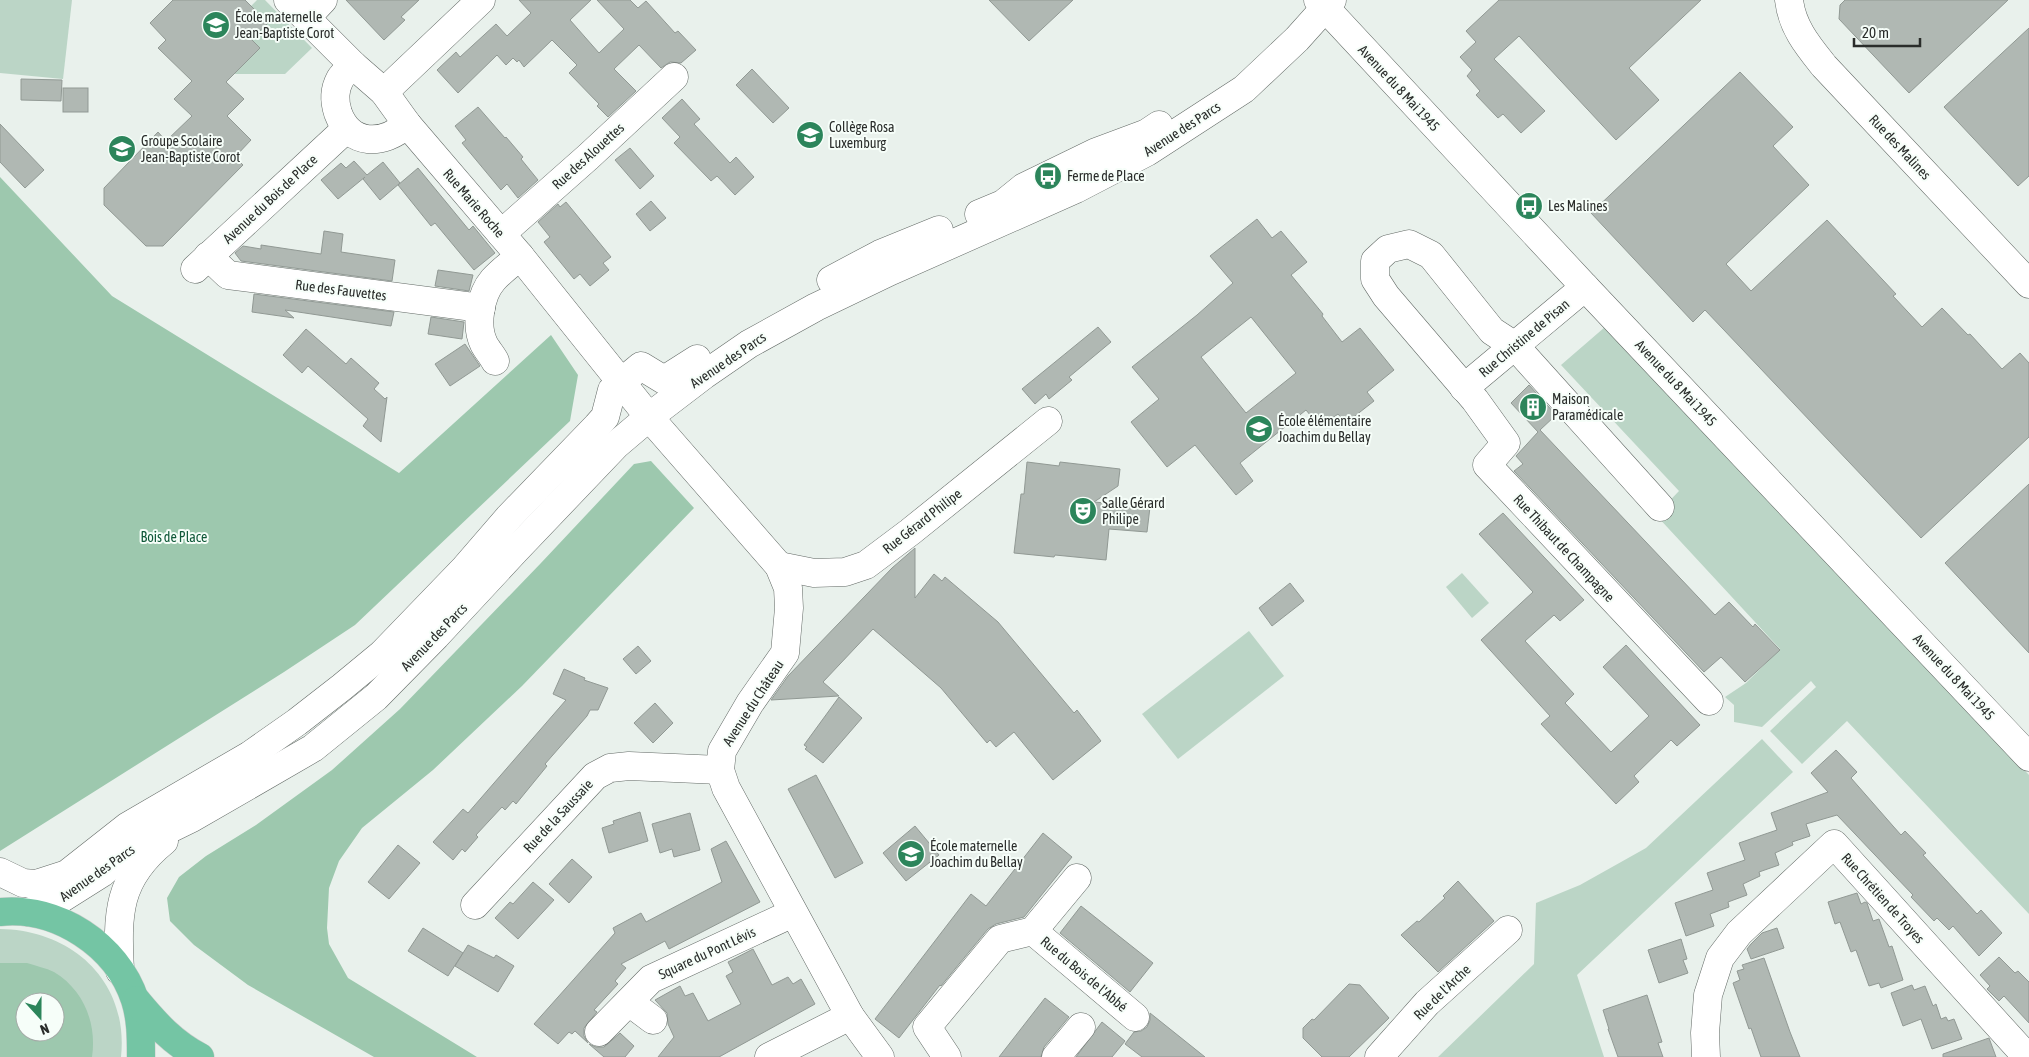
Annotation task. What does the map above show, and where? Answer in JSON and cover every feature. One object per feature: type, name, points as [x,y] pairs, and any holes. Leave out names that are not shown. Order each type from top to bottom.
[{"type":"main road","points":[[0,912],[28,912],[65,923],[82,932],[108,955],[120,970],[134,999],[142,1032],[141,1057]]},
{"type":"main road","points":[[134,999],[162,1030],[182,1047],[200,1057]]},
{"type":"street","points":[[384,92],[481,0]]},
{"type":"street","name":"Rue des Malines","points":[[1789,0],[1790,12],[1801,37],[1824,66],[2029,284]]},
{"type":"street","name":"Avenue du 8 Mai 1945","points":[[1325,2],[1585,287],[2029,757]]},
{"type":"street","name":"Avenue des Parcs","points":[[28,912],[56,902],[102,873],[121,856],[139,844],[192,818],[313,748],[376,696],[436,636],[616,446],[697,380],[750,344],[816,307],[891,271],[1076,189],[1147,152],[1244,89],[1297,39],[1325,2]]},
{"type":"street","name":"Rue Marie Roche","points":[[306,6],[353,65],[384,92],[407,124],[520,256],[650,417]]},
{"type":"street","points":[[0,872],[23,883],[36,884],[67,874],[128,826],[250,755],[342,687],[388,648],[465,568],[515,511],[598,426],[605,417],[612,390],[641,366],[664,380],[770,313],[880,254],[998,206],[1024,186],[1096,152],[1147,133],[1227,78],[1286,27]]},
{"type":"street","points":[[353,65],[341,77],[334,97],[340,120],[346,129],[361,137],[380,139],[398,132],[407,124]]},
{"type":"street","name":"Rue des Alouettes","points":[[501,234],[674,77]]},
{"type":"street","name":"Avenue du Bois de Place","points":[[202,263],[346,129]]},
{"type":"street","points":[[1464,388],[1386,296],[1375,279],[1375,260],[1388,249],[1409,244],[1431,256],[1492,331],[1515,346],[1660,507]]},
{"type":"street","points":[[496,361],[484,344],[481,335],[481,308],[493,280],[520,256]]},
{"type":"street","name":"Rue des Fauvettes","points":[[202,263],[228,275],[481,308]]},
{"type":"street","name":"Rue Christine de Pisan","points":[[1464,388],[1585,287]]},
{"type":"street","name":"Rue Thibaut de Champagne","points":[[1464,388],[1506,443],[1487,465],[1709,701]]},
{"type":"street","name":"Avenue du Château","points":[[650,417],[778,566],[788,588],[789,608],[785,653],[732,730],[722,750],[720,770]]},
{"type":"street","name":"Rue Gérard Philipe","points":[[778,566],[814,573],[845,572],[866,565],[1048,421]]},
{"type":"street","name":"Rue de la Saussaie","points":[[476,905],[595,776],[610,768],[630,766],[720,770]]},
{"type":"street","points":[[720,770],[726,788],[792,913],[850,1016],[880,1057]]},
{"type":"street","name":"Avenue des Parcs","points":[[120,970],[119,913],[128,886],[147,855],[192,818]]},
{"type":"street","name":"Rue Chrétien de Troyes","points":[[1706,1057],[1705,1033],[1708,996],[1720,958],[1739,933],[1834,844],[2027,1057]]},
{"type":"street","name":"Rue du Bois de l'Abbé","points":[[947,1057],[927,1027],[1000,939],[1033,931],[1077,878]]},
{"type":"street","name":"Square du Pont Lévis","points":[[599,1032],[651,980],[792,913]]},
{"type":"street","name":"Rue de l'Arche","points":[[1379,1057],[1428,1003],[1508,930]]},
{"type":"street","name":"Rue du Bois de l'Abbé","points":[[1033,931],[1135,1017]]},
{"type":"street","points":[[629,1002],[653,1020]]},
{"type":"street","points":[[771,1057],[850,1016]]},
{"type":"street","points":[[1056,1057],[1081,1027]]},
{"type":"green space","points":[[0,0],[72,0],[63,79],[0,73]]},
{"type":"green space","points":[[257,0],[265,0],[312,48],[285,74],[234,74],[251,39],[267,23],[251,6]]},
{"type":"green space","name":"Bois de Place","points":[[0,177],[112,296],[399,473],[551,335],[578,375],[570,421],[355,625],[284,672],[0,851]]},
{"type":"green space","points":[[1605,327],[2029,775],[2029,914],[1847,721],[1802,764],[1770,731],[1816,687],[1811,681],[1762,727],[1734,722],[1734,705],[1725,697],[1746,683],[1780,649],[1656,515],[1679,491],[1561,365]]},
{"type":"green space","points":[[651,461],[694,508],[522,686],[433,770],[362,828],[339,861],[329,888],[327,928],[329,944],[348,978],[477,1057],[374,1057],[248,985],[194,945],[170,921],[167,898],[179,877],[206,856],[256,825],[332,770],[400,709],[634,464]]},
{"type":"green space","points":[[1462,573],[1489,603],[1472,618],[1446,587]]},
{"type":"green space","points":[[1249,631],[1284,676],[1178,759],[1142,714]]},
{"type":"green space","points":[[1762,739],[1793,772],[1577,975],[1604,1057],[1438,1057],[1534,964],[1536,903],[1580,885],[1646,848]]},
{"type":"green space","points":[[0,929],[26,932],[51,939],[72,950],[91,965],[105,984],[116,1006],[121,1030],[121,1057],[0,1057]]},
{"type":"green space","points":[[0,963],[27,963],[48,969],[64,979],[81,998],[90,1020],[93,1045],[92,1057],[0,1057]]},
{"type":"building","points":[[173,0],[245,0],[268,23],[251,39],[260,48],[226,82],[244,99],[227,116],[251,140],[235,157],[243,165],[163,246],[146,246],[104,205],[104,188],[158,132],[166,141],[192,116],[174,99],[192,81],[158,48],[166,40],[150,23]]},
{"type":"building","points":[[346,0],[419,0],[401,17],[405,20],[384,40]]},
{"type":"building","points":[[519,0],[591,0],[570,20],[599,53],[624,29],[597,0],[630,0],[638,8],[646,1],[675,33],[678,31],[696,50],[681,63],[670,62],[661,68],[639,45],[614,69],[636,91],[608,117],[597,106],[599,104],[569,73],[577,65],[552,40],[524,67],[519,60],[517,62],[513,58],[506,65],[497,55],[458,93],[437,70],[456,52],[460,57],[496,24],[507,36],[531,13]]},
{"type":"building","points":[[989,0],[1073,0],[1029,41]]},
{"type":"building","points":[[1499,0],[1701,0],[1629,68],[1659,100],[1616,140],[1519,36],[1494,59],[1545,111],[1521,133],[1503,114],[1498,118],[1476,95],[1480,91],[1467,76],[1472,70],[1460,57],[1476,42],[1466,31]]},
{"type":"building","points":[[1845,0],[2008,0],[1909,93],[1839,19],[1840,5]]},
{"type":"building","points":[[2029,28],[2029,176],[2018,186],[1944,107]]},
{"type":"building","points":[[752,69],[789,108],[773,123],[736,85]]},
{"type":"building","points":[[1740,72],[1793,127],[1773,146],[1809,185],[1726,264],[1751,291],[1827,220],[1896,294],[1893,296],[1922,327],[1942,308],[1968,335],[1970,334],[2002,369],[2020,353],[2029,363],[2029,437],[1921,538],[1705,310],[1693,322],[1591,213]]},
{"type":"building","points":[[21,79],[62,80],[61,101],[21,100]]},
{"type":"building","points":[[63,88],[88,88],[88,112],[63,112]]},
{"type":"building","points":[[682,99],[700,119],[694,124],[730,163],[736,157],[754,177],[735,195],[717,176],[711,181],[674,143],[680,137],[662,118]]},
{"type":"building","points":[[478,107],[523,157],[521,159],[538,180],[518,198],[507,184],[501,190],[462,143],[466,140],[455,126]]},
{"type":"building","points":[[0,124],[44,170],[25,188],[0,162]]},
{"type":"building","points":[[630,148],[654,176],[640,189],[615,160]]},
{"type":"building","points":[[354,161],[367,175],[383,162],[400,183],[380,200],[363,179],[365,177],[338,199],[321,180],[341,163],[346,168]]},
{"type":"building","points":[[418,168],[469,230],[473,226],[495,253],[474,270],[435,223],[431,226],[398,185]]},
{"type":"building","points":[[651,201],[666,218],[650,231],[636,214]]},
{"type":"building","points":[[566,202],[611,257],[603,263],[609,270],[590,286],[580,274],[574,279],[544,242],[550,237],[538,222],[558,204],[560,207]]},
{"type":"building","points":[[1257,219],[1272,238],[1281,231],[1307,262],[1291,275],[1323,314],[1322,316],[1342,342],[1360,328],[1394,370],[1367,392],[1374,401],[1346,423],[1338,414],[1320,427],[1306,410],[1240,463],[1253,481],[1236,495],[1195,445],[1167,467],[1131,422],[1159,399],[1132,367],[1197,315],[1233,283],[1210,256]],"holes":[[[1251,317],[1296,373],[1246,413],[1201,357]]]},
{"type":"building","points":[[324,231],[343,234],[341,252],[395,260],[392,281],[241,261],[235,253],[243,246],[261,249],[261,245],[321,254]]},
{"type":"building","points":[[438,270],[473,275],[469,291],[435,286]]},
{"type":"building","points":[[254,294],[394,312],[391,326],[285,310],[294,318],[252,312]]},
{"type":"building","points":[[431,317],[464,322],[462,339],[428,334]]},
{"type":"building","points":[[1098,327],[1111,342],[1069,377],[1072,380],[1049,399],[1046,394],[1035,404],[1022,389]]},
{"type":"building","points":[[306,329],[346,364],[351,358],[379,383],[374,389],[385,399],[387,397],[381,442],[363,426],[368,419],[308,366],[302,373],[283,355]]},
{"type":"building","points":[[465,344],[480,366],[450,386],[435,364]]},
{"type":"building","points":[[1529,385],[1556,415],[1540,430],[1715,615],[1729,602],[1753,627],[1755,624],[1780,650],[1745,682],[1721,657],[1704,672],[1514,471],[1523,464],[1516,456],[1538,432],[1511,403]]},
{"type":"building","name":"Salle Gérard Philipe","points":[[1027,462],[1059,466],[1060,462],[1120,469],[1118,486],[1094,502],[1150,507],[1147,532],[1109,529],[1106,560],[1014,553],[1021,494],[1024,494]]},
{"type":"building","points":[[2029,484],[2029,653],[1945,563]]},
{"type":"building","points":[[1503,513],[1584,600],[1560,621],[1554,615],[1525,641],[1574,694],[1565,703],[1611,752],[1649,716],[1603,667],[1626,645],[1700,725],[1677,746],[1671,740],[1634,776],[1639,782],[1616,804],[1541,724],[1550,716],[1481,640],[1533,592],[1479,534]]},
{"type":"building","points":[[915,548],[915,598],[934,574],[942,581],[945,577],[998,622],[1074,713],[1077,710],[1101,741],[1053,780],[1014,732],[996,747],[990,740],[987,743],[941,688],[873,629],[823,682],[839,696],[771,700],[788,676],[892,568]]},
{"type":"building","points":[[1290,583],[1304,601],[1272,626],[1259,608]]},
{"type":"building","points":[[638,646],[651,661],[636,674],[623,659]]},
{"type":"building","points":[[564,669],[585,678],[584,680],[608,688],[598,710],[590,710],[587,716],[545,764],[547,766],[516,804],[513,801],[505,810],[502,807],[476,835],[478,837],[465,852],[462,849],[453,860],[433,842],[463,809],[468,813],[566,700],[553,694]]},
{"type":"building","points":[[839,697],[862,718],[823,763],[805,749],[807,747],[804,745]]},
{"type":"building","points":[[655,703],[673,723],[653,743],[634,723]]},
{"type":"building","points":[[1836,750],[1857,772],[1851,778],[1901,835],[1905,831],[1926,853],[1923,855],[1977,914],[1981,910],[2002,933],[1979,956],[1953,926],[1949,930],[1937,918],[1934,921],[1911,897],[1913,895],[1837,815],[1806,824],[1810,836],[1792,842],[1793,845],[1775,853],[1779,865],[1759,872],[1760,876],[1743,884],[1747,895],[1728,902],[1729,907],[1710,914],[1714,926],[1686,936],[1675,903],[1713,890],[1707,873],[1745,860],[1739,843],[1777,830],[1771,813],[1828,792],[1811,773]]},
{"type":"building","points":[[816,775],[863,863],[835,878],[788,789]]},
{"type":"building","points":[[640,812],[648,841],[609,853],[602,828],[614,824],[613,821]]},
{"type":"building","points":[[690,813],[700,850],[674,857],[672,849],[660,853],[652,824]]},
{"type":"building","name":"École maternelle Joachim du Bellay","points":[[915,826],[939,855],[906,881],[883,853]]},
{"type":"building","points":[[1043,833],[1072,857],[1024,917],[996,924],[988,929],[940,985],[899,1038],[875,1019],[971,894],[986,906]]},
{"type":"building","points":[[726,841],[760,902],[669,949],[665,941],[621,964],[626,968],[615,981],[618,984],[594,1010],[597,1012],[584,1028],[584,1036],[588,1043],[575,1031],[572,1034],[569,1032],[558,1044],[534,1024],[615,933],[613,928],[641,913],[646,922],[722,882],[711,849]]},
{"type":"building","points":[[398,845],[420,863],[389,899],[368,882]]},
{"type":"building","points":[[572,859],[592,877],[569,903],[549,884]]},
{"type":"building","points":[[1458,881],[1494,921],[1438,972],[1401,935],[1417,921],[1419,922],[1445,898],[1443,896]]},
{"type":"building","points":[[533,882],[554,900],[518,939],[495,918],[510,902],[513,904]]},
{"type":"building","points":[[1857,893],[1861,904],[1867,903],[1873,921],[1879,919],[1889,947],[1892,946],[1903,980],[1881,988],[1879,983],[1869,986],[1856,950],[1851,952],[1840,922],[1835,924],[1828,902]]},
{"type":"building","points":[[1081,906],[1153,963],[1130,992],[1060,933]]},
{"type":"building","points":[[423,928],[463,953],[448,976],[408,951]]},
{"type":"building","points":[[1777,928],[1784,948],[1751,959],[1747,949],[1751,944],[1762,933]]},
{"type":"building","points":[[1681,939],[1687,959],[1683,960],[1688,973],[1659,983],[1648,950]]},
{"type":"building","points":[[468,945],[494,958],[496,955],[514,966],[498,992],[455,966]]},
{"type":"building","points":[[753,949],[772,985],[788,977],[793,984],[801,979],[815,1004],[719,1057],[658,1057],[674,1037],[668,1024],[667,1013],[655,1000],[680,986],[685,996],[693,993],[708,1021],[741,1004],[726,976],[733,972],[728,962]]},
{"type":"building","points":[[1999,957],[2015,973],[2018,971],[2029,982],[2029,1023],[2004,996],[1999,1001],[1987,989],[1990,986],[1980,975]]},
{"type":"building","points":[[1764,958],[1800,1057],[1761,1057],[1751,1028],[1749,1029],[1733,983],[1740,980],[1737,971],[1744,969],[1742,965]]},
{"type":"building","points":[[1349,984],[1360,985],[1389,1018],[1349,1057],[1322,1057],[1303,1038],[1303,1028],[1312,1019],[1314,1020]]},
{"type":"building","points":[[1912,985],[1914,990],[1925,986],[1933,1006],[1936,1004],[1941,1019],[1946,1017],[1948,1021],[1954,1019],[1962,1039],[1932,1049],[1921,1019],[1903,1026],[1891,993]]},
{"type":"building","points":[[1647,995],[1662,1042],[1658,1043],[1663,1057],[1618,1057],[1603,1010]]},
{"type":"building","points":[[1045,998],[1069,1017],[1044,1047],[1041,1057],[999,1057]]},
{"type":"building","points":[[1150,1013],[1205,1057],[1142,1057],[1125,1044],[1134,1032],[1141,1031],[1147,1027]]},
{"type":"building","points":[[1102,1022],[1125,1041],[1112,1057],[1076,1057]]},
{"type":"building","points":[[620,1033],[634,1046],[625,1057],[604,1057],[589,1044],[596,1047],[604,1047]]},
{"type":"building","points":[[1989,1038],[1996,1057],[1943,1057],[1943,1054]]},
{"type":"place","name":"École maternelle Jean-Baptiste Corot","points":[[216,25]]},
{"type":"place","name":"Collège Rosa Luxemburg","points":[[810,135]]},
{"type":"place","name":"Groupe Scolaire Jean-Baptiste Corot","points":[[122,149]]},
{"type":"place","name":"Ferme de Place","points":[[1048,176]]},
{"type":"place","name":"Les Malines","points":[[1529,206]]},
{"type":"place","name":"Maison Paramédicale","points":[[1533,407]]},
{"type":"place","name":"École élémentaire Joachim du Bellay","points":[[1259,429]]},
{"type":"place","name":"Salle Gérard Philipe","points":[[1083,511]]},
{"type":"place","name":"École maternelle Joachim du Bellay","points":[[911,854]]}]
